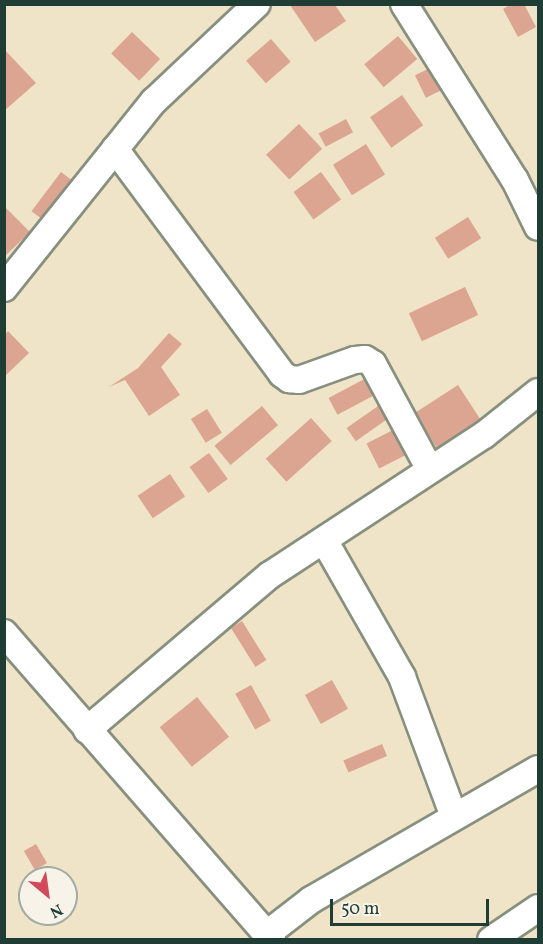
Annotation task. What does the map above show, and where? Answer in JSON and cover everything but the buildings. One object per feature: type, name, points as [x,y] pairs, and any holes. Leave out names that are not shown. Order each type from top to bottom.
[{"type":"street","points":[[4,288],[177,76],[257,4]]},
{"type":"street","points":[[404,4],[515,180],[538,227]]},
{"type":"street","points":[[116,149],[282,374],[289,379],[299,380],[355,360],[365,359],[373,364],[430,470]]},
{"type":"street","points":[[87,730],[270,575],[484,435],[538,392]]},
{"type":"street","points":[[324,540],[402,677],[454,817]]},
{"type":"street","points":[[4,633],[270,937],[311,900],[538,769]]},
{"type":"street","points":[[491,939],[538,908]]}]
